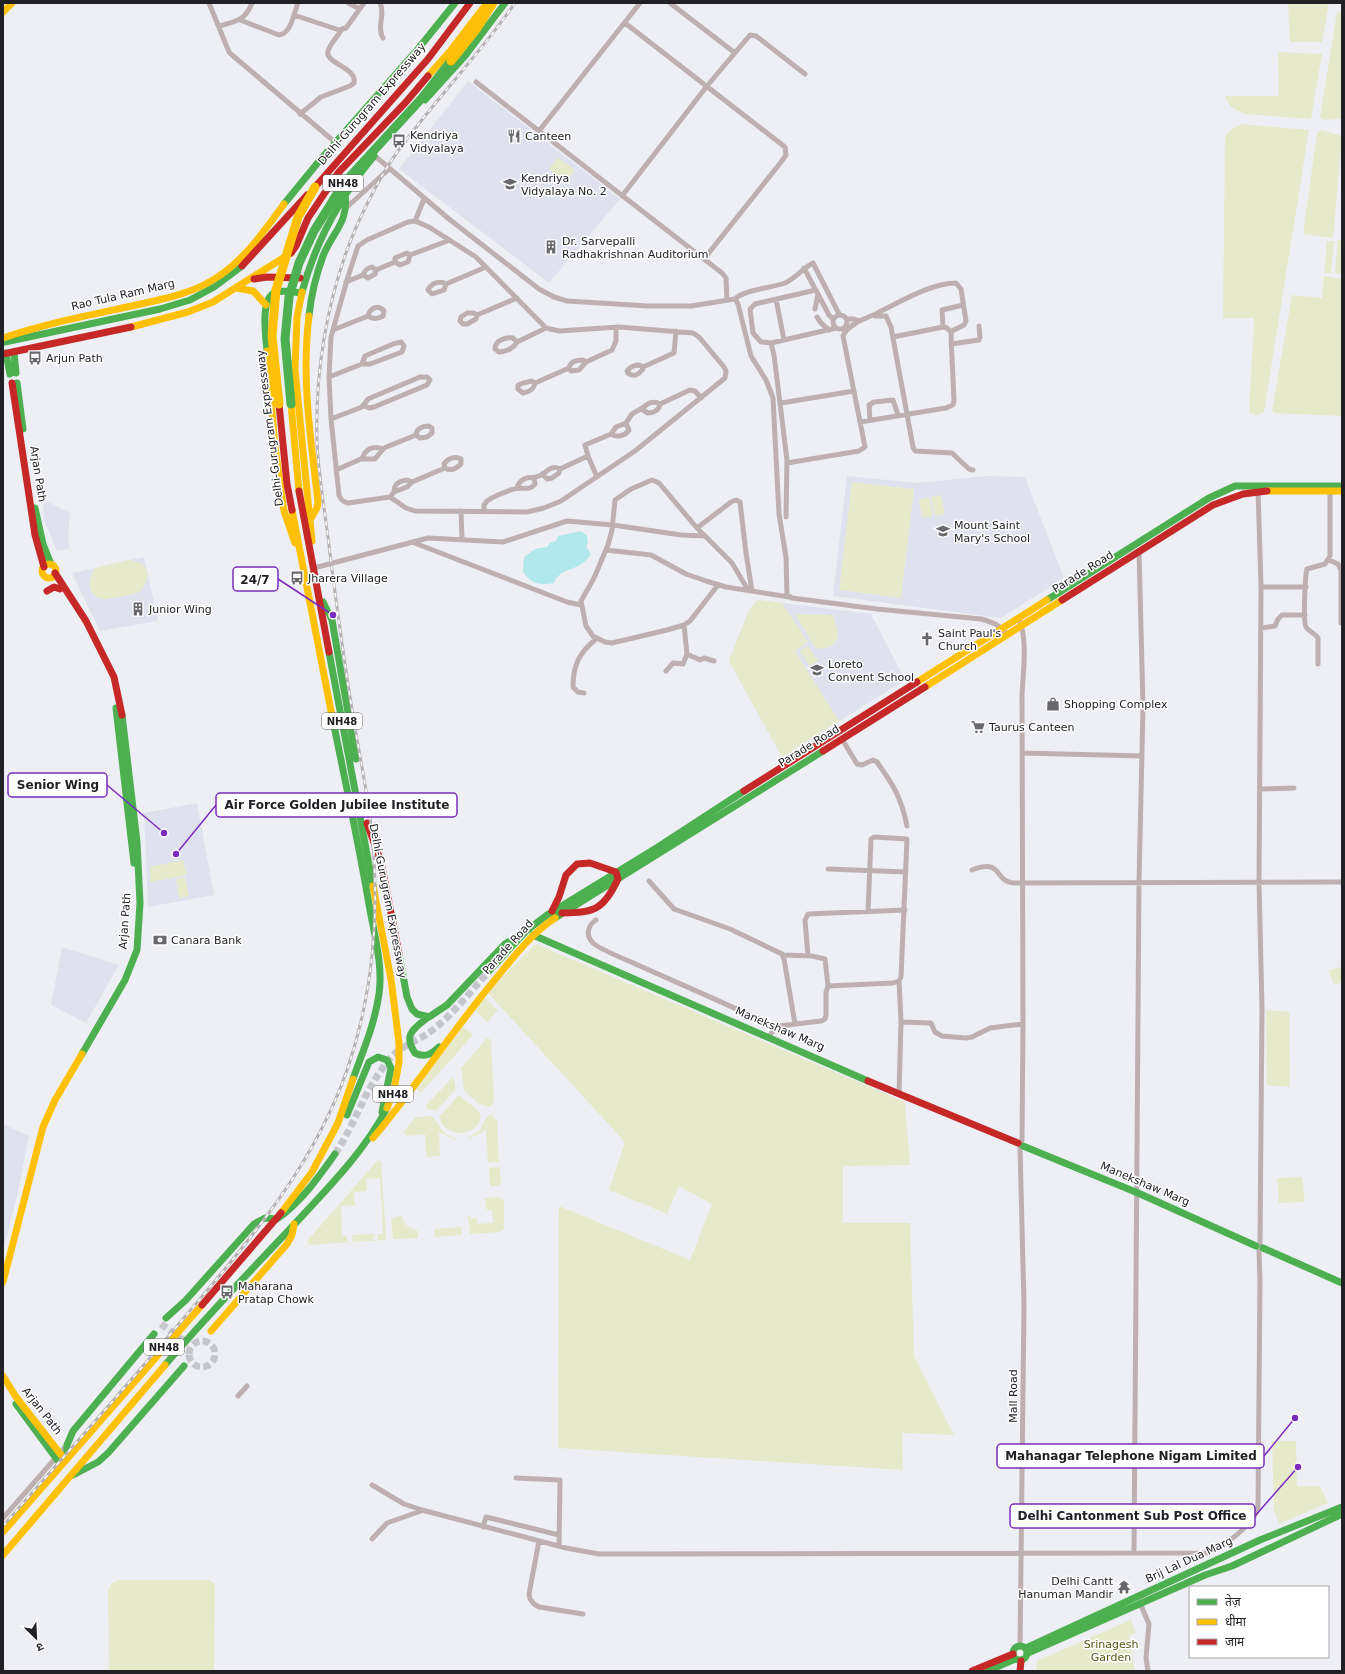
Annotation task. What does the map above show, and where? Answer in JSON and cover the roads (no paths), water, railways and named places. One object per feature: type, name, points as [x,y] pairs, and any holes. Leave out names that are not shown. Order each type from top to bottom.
[{"type":"main road","points":[[3,12],[12,3]]},
{"type":"main road","name":"Rao Tula Ram Marg","points":[[3,338],[27,330],[176,297],[217,278],[230,268],[250,248],[272,222],[300,183],[432,34],[455,3]]},
{"type":"main road","name":"Delhi-Gurugram Expressway","points":[[321,1155],[338,1123],[360,1065],[379,995],[380,981],[378,956],[368,897],[287,484],[272,336],[276,290],[298,217],[314,187],[428,59],[470,3]]},
{"type":"main road","points":[[13,373],[8,353],[163,319],[213,302],[278,263],[293,251],[308,218],[338,174],[394,116],[451,50],[487,3]]},
{"type":"main road","name":"Delhi-Gurugram Expressway","points":[[382,1120],[394,1090],[400,1054],[399,1037],[391,979],[297,481],[285,339],[289,297],[299,263],[314,231],[344,183],[422,98],[475,31],[493,3]]},
{"type":"main road","points":[[314,568],[295,376],[295,341],[305,278],[325,228],[345,193],[375,156],[465,56],[505,3]]},
{"type":"main road","points":[[3,342],[160,309],[190,300],[228,278],[244,264],[314,187]]},
{"type":"main road","points":[[310,520],[317,508],[318,502],[305,384],[308,319],[314,285],[327,248],[344,222],[348,208],[345,193]]},
{"type":"main road","points":[[250,279],[266,277],[305,278]]},
{"type":"main road","points":[[236,288],[253,291],[266,305]]},
{"type":"main road","points":[[302,293],[278,291],[273,293],[266,305],[265,314],[267,362],[275,447],[284,510],[304,568]]},
{"type":"main road","name":"Arjan Path","points":[[3,1267],[43,1116],[58,1086],[123,975],[132,951],[136,919],[136,876],[118,722],[111,681],[98,653],[60,589],[53,575],[55,568],[48,565],[34,528],[15,383]]},
{"type":"main road","name":"Parade Road","points":[[1020,622],[1209,498],[1227,489],[1235,486],[1258,489],[1330,489],[1342,491]]},
{"type":"main road","name":"Parade Road","points":[[1330,489],[1342,486]]},
{"type":"main road","name":"Parade Road","points":[[366,1143],[393,1114],[476,1002],[530,933],[617,876],[1005,631],[1222,500],[1258,489]]},
{"type":"main road","name":"Arjan Path","points":[[3,1282],[43,1127],[55,1100],[125,980],[137,950],[139,928],[140,904],[137,842],[123,721],[114,677],[86,621],[53,575]]},
{"type":"main road","points":[[47,591],[54,587],[60,589]]},
{"type":"main road","points":[[319,596],[332,620],[367,825],[381,862],[407,997],[410,1007],[415,1013],[421,1017],[427,1018]]},
{"type":"main road","name":"Parade Road","points":[[750,792],[842,739],[1005,631]]},
{"type":"main road","points":[[552,912],[559,898],[566,875],[577,864],[590,863],[617,876],[610,897],[602,906],[584,912],[561,913]]},
{"type":"main road","name":"Parade Road","points":[[489,971],[552,912],[617,876]]},
{"type":"main road","points":[[459,1025],[433,1053],[422,1056],[412,1050],[409,1036],[412,1030],[427,1018],[436,1014],[451,1001],[497,951],[517,935],[530,933]]},
{"type":"main road","name":"Manekshaw Marg","points":[[530,933],[899,1094],[1138,1193],[1342,1283]]},
{"type":"main road","points":[[321,1155],[332,1141],[344,1120],[369,1062],[378,1057],[387,1060],[391,1068],[382,1120]]},
{"type":"main road","name":"NH48","points":[[3,1555],[73,1475],[199,1325],[342,1174],[382,1120]]},
{"type":"main road","points":[[166,1318],[186,1300],[254,1224],[260,1220],[268,1218],[277,1219],[297,1201],[320,1175],[335,1154]]},
{"type":"main road","name":"NH48","points":[[3,1532],[62,1459],[277,1219],[303,1186],[321,1155]]},
{"type":"main road","points":[[211,1331],[287,1244],[292,1235],[294,1224]]},
{"type":"main road","points":[[62,1459],[67,1445],[77,1426],[154,1334]]},
{"type":"main road","points":[[73,1475],[98,1462],[108,1453],[184,1366]]},
{"type":"main road","name":"Arjan Path","points":[[3,1376],[19,1402],[62,1459]]},
{"type":"main road","name":"Arjan Path","points":[[3,1384],[20,1410],[62,1459]]},
{"type":"main road","name":"Brij Lal Dua Marg","points":[[1025,1649],[1236,1551],[1342,1507]]},
{"type":"main road","name":"Brij Lal Dua Marg","points":[[1025,1649],[1205,1575],[1232,1566],[1342,1514]]},
{"type":"main road","points":[[972,1671],[1016,1658],[1026,1658],[1025,1649],[1015,1648],[1016,1658],[1020,1671]]},
{"type":"main road","points":[[988,1671],[1016,1658]]},
{"type":"street","points":[[209,3],[220,26],[229,52],[336,144]]},
{"type":"street","points":[[220,26],[240,20],[248,12],[252,3]]},
{"type":"street","points":[[240,20],[279,35],[283,35],[288,31],[298,3]]},
{"type":"street","points":[[348,3],[360,9]]},
{"type":"street","points":[[294,15],[336,30],[342,29],[346,28],[364,3]]},
{"type":"street","points":[[380,3],[382,8],[380,29],[383,38]]},
{"type":"street","points":[[539,131],[640,3]]},
{"type":"street","points":[[670,3],[735,53]]},
{"type":"street","points":[[625,23],[782,143],[786,151],[786,155],[781,162],[704,259]]},
{"type":"street","points":[[300,114],[318,99],[354,83],[352,74],[330,58],[328,54],[328,50],[342,29]]},
{"type":"street","points":[[622,196],[707,86],[748,37],[753,35],[805,74]]},
{"type":"street","points":[[476,82],[724,275],[727,300]]},
{"type":"street","points":[[375,156],[424,199],[539,289],[554,297],[581,302],[684,307],[735,299],[743,293],[763,290],[789,281],[804,268],[814,262],[839,314],[844,315],[848,324]]},
{"type":"street","points":[[348,208],[389,169]]},
{"type":"street","points":[[415,221],[424,199]]},
{"type":"street","points":[[392,494],[412,511],[527,512],[544,508],[561,501],[635,451],[722,382],[725,378],[726,371],[696,334],[616,326],[560,331],[546,328],[476,257],[423,224],[415,221],[403,224],[361,243],[357,248],[333,330],[330,349],[331,419],[339,495],[341,500],[344,502],[392,494],[408,486],[412,482],[445,468]]},
{"type":"street","points":[[395,262],[395,258],[397,256],[405,253],[410,255],[450,240]]},
{"type":"street","points":[[363,275],[366,278],[371,277],[375,274],[376,270],[395,262],[398,264],[404,263],[409,260],[410,255]]},
{"type":"street","points":[[346,282],[363,275],[365,270],[368,268],[373,267],[376,270]]},
{"type":"street","points":[[446,284],[486,268]]},
{"type":"street","points":[[787,463],[862,450],[865,447],[840,330],[833,323],[833,319],[829,315],[804,268]]},
{"type":"street","points":[[848,324],[860,321],[924,291],[948,283],[956,283],[962,293],[966,323],[963,327],[951,332]]},
{"type":"street","points":[[817,292],[755,304],[750,309],[754,336],[761,342],[771,343],[829,330],[840,330],[845,328],[854,319],[860,321]]},
{"type":"street","points":[[815,309],[817,292]]},
{"type":"street","points":[[476,315],[517,298]]},
{"type":"street","points":[[735,299],[738,304],[751,356],[768,383],[773,398],[779,514],[786,557],[786,590],[789,597]]},
{"type":"street","points":[[776,299],[784,340]]},
{"type":"street","points":[[943,327],[942,310],[963,305]]},
{"type":"street","points":[[833,319],[839,314]]},
{"type":"street","points":[[333,330],[368,316]]},
{"type":"street","points":[[871,316],[886,316],[888,318],[893,337],[906,414],[915,451],[941,451],[952,453],[969,469],[973,470]]},
{"type":"street","points":[[817,317],[829,330]]},
{"type":"street","points":[[569,368],[573,371],[577,371],[583,367],[586,362],[613,348],[616,342],[616,326]]},
{"type":"street","points":[[951,344],[979,340],[979,326]]},
{"type":"street","points":[[860,422],[946,408],[953,405],[951,332],[947,328],[943,327],[893,337]]},
{"type":"street","points":[[517,342],[546,328]]},
{"type":"street","points":[[643,367],[674,353],[676,331]]},
{"type":"street","points":[[330,377],[362,364],[370,364],[402,352],[404,346],[399,342],[393,344],[365,356],[362,364]]},
{"type":"street","points":[[771,343],[777,369],[787,463],[786,517]]},
{"type":"street","points":[[535,384],[569,368],[570,364],[574,361],[583,360],[586,362]]},
{"type":"street","points":[[331,419],[363,406],[368,399],[420,377],[427,377],[430,380],[428,385],[369,408],[363,406]]},
{"type":"street","points":[[597,477],[585,445],[611,434],[616,427],[626,423],[632,414],[653,402],[660,404],[692,390],[695,391],[701,398]]},
{"type":"street","points":[[781,403],[854,391]]},
{"type":"street","points":[[870,420],[869,406],[874,402],[893,400],[898,415]]},
{"type":"street","points":[[644,407],[643,410],[645,412],[652,413],[657,410],[660,404]]},
{"type":"street","points":[[611,434],[616,436],[624,434],[629,428],[626,423]]},
{"type":"street","points":[[336,470],[362,459],[375,459],[383,450],[416,435]]},
{"type":"street","points":[[362,459],[366,452],[371,448],[376,447],[383,450]]},
{"type":"street","points":[[542,474],[547,479],[552,478],[559,473],[560,469],[588,456]]},
{"type":"street","points":[[517,488],[522,481],[533,478],[552,468],[556,467],[560,469]]},
{"type":"street","points":[[484,511],[484,505],[487,500],[517,488],[525,489],[532,487],[536,482],[533,478]]},
{"type":"street","points":[[718,585],[690,621],[684,625],[612,643],[596,639],[590,634],[586,626],[581,605],[582,598],[594,578],[606,550],[613,525],[615,500],[631,489],[652,480],[659,483],[697,528],[733,565],[750,591]]},
{"type":"street","points":[[372,1485],[404,1504],[483,1527],[584,1553],[624,1555],[1022,1552],[1207,1553],[1218,1549],[1256,1514],[1258,1484],[1262,1008],[1259,882],[1261,587],[1258,489]]},
{"type":"street","points":[[1318,664],[1318,638],[1306,628],[1306,587],[1308,569],[1322,565],[1329,560],[1331,543],[1330,489]]},
{"type":"street","points":[[697,528],[731,502],[736,500],[740,502],[750,591]]},
{"type":"street","points":[[462,511],[462,538]]},
{"type":"street","points":[[314,568],[432,537],[503,542],[567,521],[613,525],[688,536],[705,536]]},
{"type":"street","points":[[411,542],[569,603],[581,605]]},
{"type":"street","points":[[606,550],[653,555],[686,574],[718,585],[859,607],[981,619],[995,623],[1005,631]]},
{"type":"street","points":[[1134,1553],[1138,1193],[1139,882],[1143,706],[1139,551]]},
{"type":"street","points":[[1329,560],[1338,564],[1341,570],[1341,623]]},
{"type":"street","points":[[1261,587],[1306,587]]},
{"type":"street","points":[[1261,628],[1275,626],[1278,619],[1282,615],[1305,615]]},
{"type":"street","name":"Mall Road","points":[[1020,622],[1024,640],[1022,753],[1023,1024],[1021,1144],[1024,1305],[1022,1552],[1025,1649]]},
{"type":"street","points":[[666,671],[673,663],[683,664],[686,654],[684,625]]},
{"type":"street","points":[[584,694],[573,688],[575,665],[584,650],[596,639]]},
{"type":"street","points":[[686,654],[699,659],[704,658],[714,661]]},
{"type":"street","points":[[842,739],[857,764],[862,765],[873,760],[877,762],[898,793],[907,826]]},
{"type":"street","points":[[1022,753],[1142,756]]},
{"type":"street","points":[[1260,789],[1294,788]]},
{"type":"street","points":[[868,911],[870,841],[874,837],[907,838],[903,965],[899,980],[901,1022],[899,1094]]},
{"type":"street","points":[[972,870],[988,866],[997,870],[1006,881],[1013,883],[1342,882]]},
{"type":"street","points":[[828,869],[906,872]]},
{"type":"street","points":[[649,881],[674,909],[730,928],[779,951],[782,955],[795,1024]]},
{"type":"street","points":[[808,956],[805,920],[806,915],[811,913],[905,910]]},
{"type":"street","points":[[596,920],[591,923],[588,928],[589,937],[594,943],[622,958],[776,1027],[825,1019],[826,989],[828,986],[825,959],[823,957],[782,955]]},
{"type":"street","points":[[828,986],[893,983],[899,980]]},
{"type":"street","points":[[901,1022],[931,1023],[935,1032],[942,1036],[966,1038],[972,1037],[990,1028],[1023,1024]]},
{"type":"street","points":[[768,1037],[776,1027]]},
{"type":"street","points":[[238,1396],[247,1386]]},
{"type":"street","points":[[3,1518],[62,1459]]},
{"type":"street","points":[[516,1478],[560,1480],[559,1546]]},
{"type":"street","points":[[372,1539],[387,1523],[422,1510]]},
{"type":"street","points":[[483,1527],[486,1517],[559,1535]]},
{"type":"street","points":[[539,1541],[529,1594],[530,1599],[539,1606],[583,1614]]},
{"type":"street","points":[[1140,1603],[1149,1624],[1146,1658],[1148,1671]]},
{"type":"water","points":[[581,531],[587,536],[588,543],[586,546],[591,554],[581,564],[558,576],[554,583],[540,584],[533,582],[523,572],[524,557],[535,549],[547,547],[550,543],[556,541],[558,536]]},
{"type":"tunnel","points":[[335,1154],[366,1095],[388,1061],[398,1051],[442,1022],[463,1001],[489,971]]},
{"type":"tunnel","points":[[161,1324],[188,1344]]},
{"type":"tunnel","points":[[202,1341],[211,1345],[215,1354],[211,1363],[202,1367],[193,1363],[189,1354],[193,1345],[202,1341]]},
{"type":"railway","points":[[3,1526],[120,1393],[258,1228],[299,1169],[333,1105],[347,1070],[356,1042],[368,983],[372,953],[375,893],[372,834],[335,594],[319,471],[317,418],[323,345],[327,321],[339,273],[357,226],[376,186],[391,161],[412,132],[487,41],[515,3]]},
{"type":"place","name":"Canteen","points":[[514,136]]},
{"type":"place","name":"Kendriya Vidyalaya","points":[[399,141]]},
{"type":"place","name":"Kendriya Vidyalaya No. 2","points":[[510,184]]},
{"type":"place","name":"Dr. Sarvepalli Radhakrishnan Auditorium","points":[[551,247]]},
{"type":"place","name":"Arjun Path","points":[[35,358]]},
{"type":"place","name":"Mount Saint Mary's School","points":[[943,531]]},
{"type":"place","name":"Jharera Village","points":[[297,578]]},
{"type":"place","name":"Junior Wing","points":[[138,609]]},
{"type":"place","name":"24/7","points":[[333,615]]},
{"type":"place","name":"Saint Paul's Church","points":[[927,639]]},
{"type":"place","name":"Loreto Convent School","points":[[817,670]]},
{"type":"place","name":"Shopping Complex","points":[[1053,704]]},
{"type":"place","name":"Taurus Canteen","points":[[978,727]]},
{"type":"place","name":"Senior Wing","points":[[164,833]]},
{"type":"place","name":"Air Force Golden Jubilee Institute","points":[[176,854]]},
{"type":"place","name":"Canara Bank","points":[[160,940]]},
{"type":"place","name":"Maharana Pratap Chowk","points":[[227,1292]]},
{"type":"place","name":"Mahanagar Telephone Nigam Limited","points":[[1295,1418]]},
{"type":"place","name":"Delhi Cantonment Sub Post Office","points":[[1298,1467]]},
{"type":"place","name":"Delhi Cantt Hanuman Mandir","points":[[1124,1587]]},
{"type":"park label","name":"Srinagesh Garden","points":[[1111,1650]]}]
